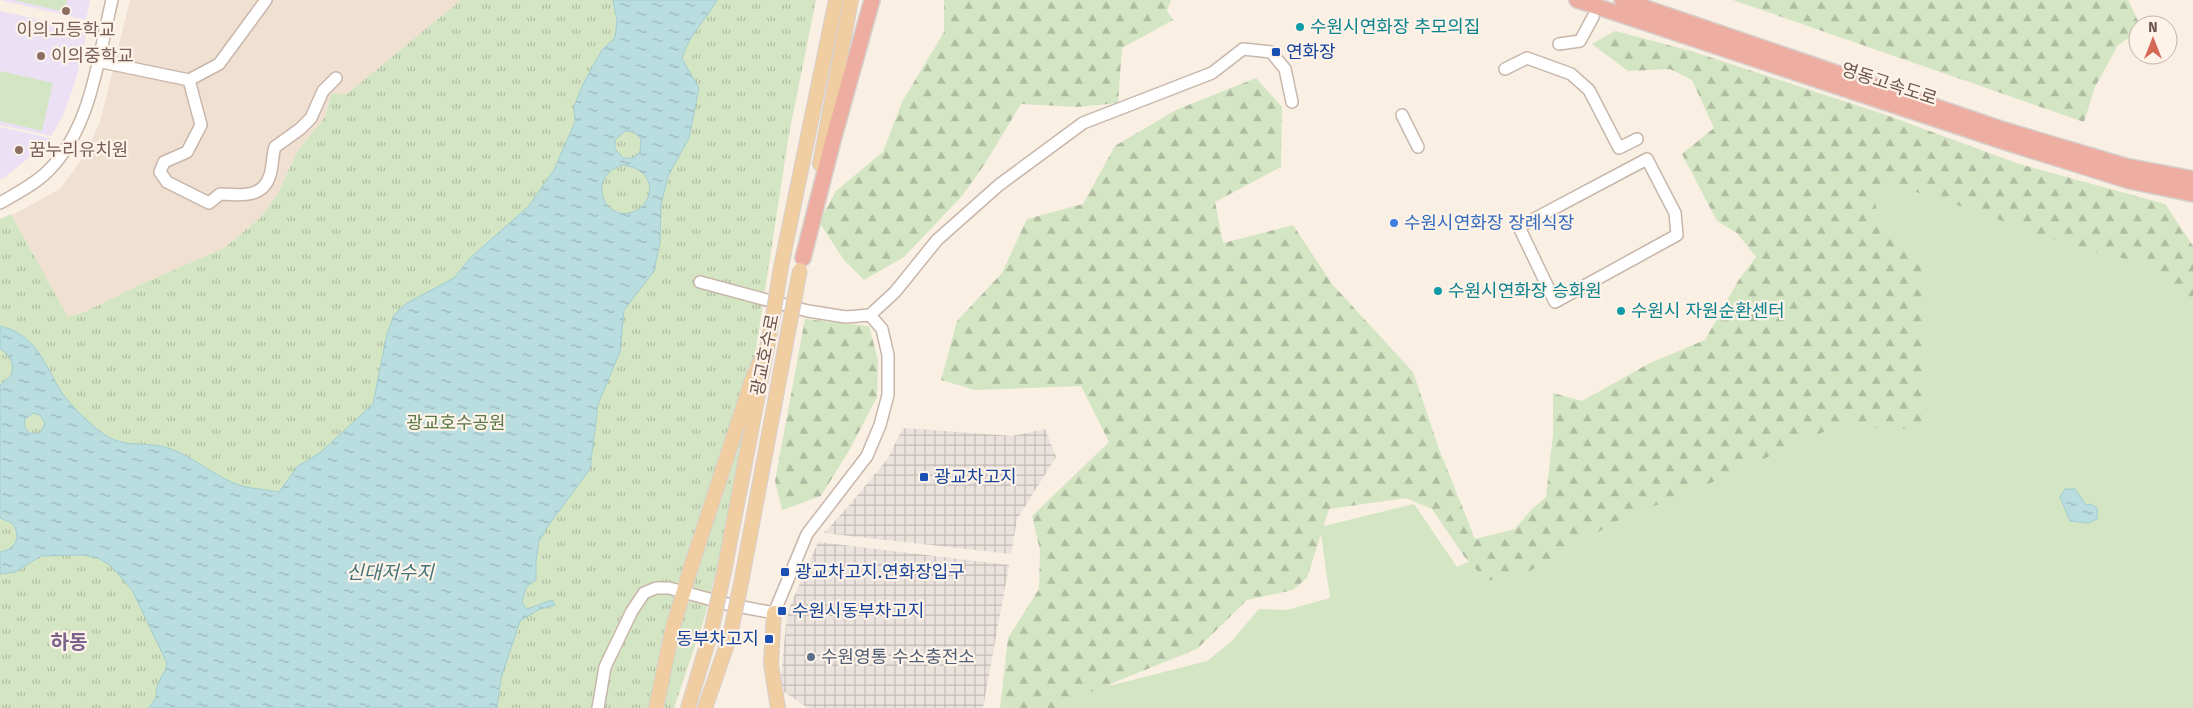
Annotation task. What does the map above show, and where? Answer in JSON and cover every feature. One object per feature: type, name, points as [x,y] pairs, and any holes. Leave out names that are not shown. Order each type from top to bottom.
[{"type":"highway","points":[[801,264],[832,140],[872,0]]},
{"type":"highway","name":"영동고속도로","points":[[1577,0],[2014,145],[2130,181],[2193,194]]},
{"type":"highway","name":"영동고속도로","points":[[1622,0],[2004,130],[2125,166],[2193,179]]},
{"type":"main road","name":"광교호수로","points":[[688,708],[711,632],[724,572],[781,267],[836,0]]},
{"type":"main road","name":"광교호수로","points":[[705,708],[730,636],[742,578],[851,0]]},
{"type":"main road","points":[[656,708],[683,592],[752,380],[766,348]]},
{"type":"main road","points":[[774,613],[771,664],[778,708]]},
{"type":"main road","points":[[712,688],[713,708]]},
{"type":"street","points":[[0,202],[47,173],[58,160],[82,118],[91,90],[112,0]]},
{"type":"street","points":[[98,62],[189,80],[219,64],[266,0]]},
{"type":"street","points":[[1560,44],[1580,41],[1593,17]]},
{"type":"street","points":[[700,282],[808,311],[846,318],[870,315],[895,292],[937,240],[999,186],[1083,123],[1212,73],[1244,49],[1271,52],[1285,70],[1292,102]]},
{"type":"street","points":[[1505,69],[1527,58],[1571,74],[1589,90],[1619,148],[1637,139]]},
{"type":"street","points":[[189,80],[201,125],[187,152],[164,162],[160,172],[167,182],[208,203],[220,194],[249,195],[264,188],[270,174],[275,147],[300,129],[311,118],[324,91],[336,78]]},
{"type":"street","points":[[1402,115],[1418,147]]},
{"type":"street","points":[[1647,159],[1675,213],[1677,236],[1556,302],[1519,227],[1647,159]]},
{"type":"street","points":[[598,708],[606,667],[632,611],[644,593],[656,588],[683,592],[727,604],[774,613],[807,534],[867,456],[880,426],[888,395],[888,355],[882,329],[870,315]]},
{"type":"shaded area","name":"이의고등학교","points":[[0,0],[90,0],[86,20]]},
{"type":"shaded area","points":[[130,0],[461,0],[347,95],[331,94],[325,117],[297,152],[278,193],[260,218],[224,248],[137,286],[85,312],[67,317],[12,215],[60,189],[84,156],[100,122]]},
{"type":"shaded area","name":"이의중학교","points":[[0,11],[87,30],[75,83],[62,118],[51,136],[0,125]]},
{"type":"shaded area","name":"꿈누리유치원","points":[[0,127],[50,138],[44,146],[2,179],[0,179]]},
{"type":"shaded area","points":[[903,428],[1012,436],[1045,429],[1056,457],[1017,519],[1011,554],[824,533],[888,458]]},
{"type":"shaded area","points":[[818,542],[1009,565],[983,708],[808,708],[780,689],[787,613]]},
{"type":"green space","points":[[13,0],[67,0],[65,12]]},
{"type":"green space","name":"광교호수공원","points":[[461,0],[816,0],[789,134],[731,512],[704,619],[674,708],[0,708],[0,219],[11,214],[68,317],[85,312],[137,286],[224,248],[260,218],[278,193],[297,152],[325,117],[331,94],[347,94]]},
{"type":"green space","points":[[944,0],[1171,0],[1167,11],[1173,20],[1122,48],[1118,103],[1077,107],[1021,104],[984,165],[962,196],[904,257],[864,280],[844,260],[819,222],[836,191],[883,152],[902,102],[944,32]]},
{"type":"green space","points":[[1733,0],[2128,0],[2135,15],[2128,15],[2128,38],[2118,45],[2095,87],[2084,122]]},
{"type":"green space","points":[[1615,31],[1691,51],[1886,115],[2019,164],[2165,204],[2193,246],[2193,303],[2157,276],[2131,260],[2079,249],[1972,210],[1904,188],[1872,190],[1879,219],[1921,262],[1929,429],[1873,428],[1841,424],[1693,491],[1621,519],[1530,571],[1487,581],[1464,556],[1432,509],[1406,498],[1329,509],[1307,578],[1293,590],[1247,600],[1197,649],[1063,703],[1057,708],[1000,708],[1008,638],[1039,589],[1040,550],[1032,516],[1109,442],[1081,386],[975,390],[941,380],[957,321],[1002,273],[1027,219],[1083,204],[1115,146],[1176,110],[1256,78],[1282,107],[1281,167],[1215,202],[1223,243],[1293,225],[1332,284],[1413,372],[1439,449],[1475,539],[1515,529],[1531,510],[1546,497],[1553,435],[1553,393],[1582,401],[1648,364],[1705,340],[1738,281],[1756,257],[1737,233],[1717,221],[1682,154],[1714,128],[1692,80],[1670,69],[1628,71],[1592,44]]},
{"type":"green space","points":[[0,71],[53,83],[42,131],[0,121]]},
{"type":"green space","points":[[1860,168],[2193,280],[2193,708],[1032,708],[1072,686],[1113,685],[1207,661],[1232,641],[1259,609],[1287,610],[1330,598],[1320,527],[1414,504],[1457,567],[1578,513]]},
{"type":"green space","points":[[805,319],[869,326],[878,360],[877,397],[850,449],[821,496],[782,510],[775,481]]},
{"type":"water","name":"신대저수지","points":[[613,0],[717,0],[684,51],[682,59],[699,88],[689,138],[668,176],[661,205],[660,242],[654,271],[624,310],[620,352],[598,404],[590,469],[539,541],[536,580],[526,587],[522,603],[527,609],[552,600],[555,605],[540,609],[520,621],[501,678],[497,708],[148,708],[156,697],[157,687],[167,663],[132,590],[111,566],[98,558],[84,555],[41,556],[15,572],[0,574],[0,552],[6,551],[16,542],[17,533],[12,523],[0,518],[0,385],[11,376],[13,368],[7,354],[0,349],[0,326],[13,330],[31,344],[44,361],[62,393],[75,409],[102,433],[119,441],[162,446],[171,449],[233,483],[279,492],[298,466],[321,452],[373,404],[387,334],[394,315],[407,303],[454,278],[470,258],[528,207],[554,170],[575,122],[574,107],[583,84],[602,50],[615,38],[617,21]],"holes":[[[625,131],[634,132],[641,139],[640,152],[633,158],[623,158],[615,149],[615,140]],[[622,165],[639,170],[643,174],[649,183],[650,189],[649,195],[641,207],[626,213],[617,212],[609,207],[604,199],[602,189],[604,180],[610,171]],[[33,413],[40,415],[45,423],[41,432],[34,434],[28,432],[24,423],[25,419]]]},
{"type":"water","points":[[2065,489],[2075,489],[2086,505],[2091,504],[2097,508],[2097,519],[2089,523],[2070,521],[2060,497]]},
{"type":"place","name":"이의고등학교","points":[[66,11]]},
{"type":"place","name":"수원시연화장 추모의집","points":[[1300,27]]},
{"type":"place","name":"연화장","points":[[1276,52]]},
{"type":"place","name":"이의중학교","points":[[41,56]]},
{"type":"place","name":"꿈누리유치원","points":[[19,150]]},
{"type":"place","name":"수원시연화장 장례식장","points":[[1394,223]]},
{"type":"place","name":"수원시연화장 승화원","points":[[1438,291]]},
{"type":"place","name":"수원시 자원순환센터","points":[[1621,311]]},
{"type":"place","name":"광교차고지","points":[[924,477]]},
{"type":"place","name":"광교차고지.연화장입구","points":[[785,572]]},
{"type":"place","name":"수원시동부차고지","points":[[782,611]]},
{"type":"place","name":"동부차고지","points":[[769,639]]},
{"type":"place","name":"수원영통 수소충전소","points":[[811,657]]},
{"type":"district","name":"하동","points":[[69,642]]}]
